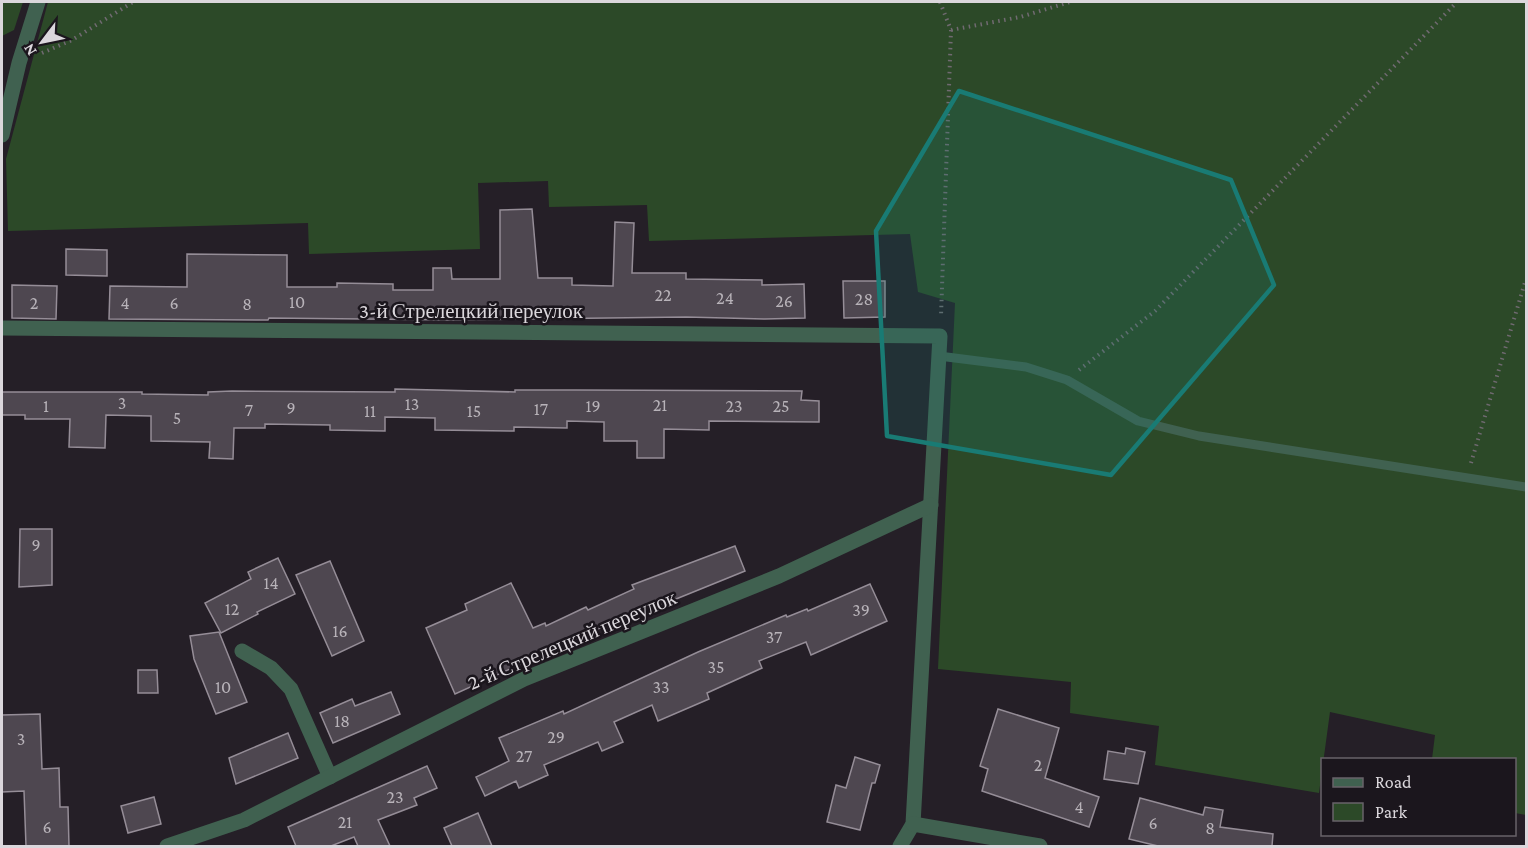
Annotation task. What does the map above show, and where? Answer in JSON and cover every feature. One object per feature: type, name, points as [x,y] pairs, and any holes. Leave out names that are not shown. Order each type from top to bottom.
[{"type":"street","points":[[2,135],[19,63],[38,2]]},
{"type":"street","name":"3-й Стрелецкий переулок","points":[[2,328],[940,336]]},
{"type":"street","points":[[900,846],[913,824],[940,336]]},
{"type":"street","name":"2-й Стрелецкий переулок","points":[[167,846],[244,819],[524,679],[779,576],[931,505]]},
{"type":"street","points":[[242,651],[271,668],[291,689],[330,777]]},
{"type":"street","points":[[913,824],[1040,846]]},
{"type":"lane","points":[[939,356],[1026,367],[1067,380],[1138,421],[1198,436],[1527,487]]},
{"type":"path","points":[[19,63],[72,40],[133,2]]},
{"type":"path","points":[[940,2],[951,30],[940,336]]},
{"type":"path","points":[[951,30],[1020,17],[1070,2]]},
{"type":"path","points":[[1067,380],[1155,311],[1456,2]]},
{"type":"path","points":[[1466,478],[1527,279]]},
{"type":"highlighted area","points":[[959,91],[1231,180],[1274,285],[1111,475],[887,436],[876,231]]},
{"type":"green space","points":[[2,2],[23,2],[14,30],[2,36]]},
{"type":"green space","points":[[48,2],[1526,2],[1526,815],[1516,813],[1516,758],[1432,758],[1435,735],[1330,712],[1324,758],[1321,758],[1319,793],[1155,765],[1159,726],[1070,713],[1071,682],[938,669],[955,303],[918,292],[910,234],[649,241],[647,205],[549,207],[548,181],[478,183],[480,249],[309,254],[308,223],[8,231],[6,159]]},
{"type":"building","points":[[532,209],[538,278],[572,278],[572,285],[613,286],[615,222],[634,223],[632,273],[686,273],[686,279],[762,280],[762,285],[804,284],[805,318],[109,319],[110,286],[187,287],[187,254],[287,255],[287,287],[337,287],[337,283],[393,284],[393,290],[433,290],[433,268],[451,268],[452,279],[500,279],[500,210]]},
{"type":"building","points":[[66,249],[107,250],[107,276],[66,275]]},
{"type":"building","points":[[843,281],[885,281],[885,317],[844,318]]},
{"type":"building","points":[[12,285],[57,286],[56,319],[12,318]]},
{"type":"building","points":[[395,389],[515,392],[515,390],[802,391],[801,400],[819,401],[819,422],[709,421],[709,430],[664,429],[664,458],[637,458],[637,441],[604,441],[604,422],[567,421],[567,428],[514,427],[514,431],[435,430],[435,418],[385,417],[385,431],[330,430],[330,425],[265,424],[265,428],[234,428],[233,459],[209,458],[210,442],[151,441],[151,416],[106,415],[105,448],[69,447],[70,419],[25,419],[25,415],[2,415],[2,392],[142,392],[142,394],[208,395],[208,392],[232,391],[395,392]]},
{"type":"building","points":[[20,529],[52,529],[52,585],[19,587]]},
{"type":"building","points":[[735,546],[745,571],[612,625],[611,623],[455,694],[426,628],[467,610],[465,604],[511,583],[533,628],[545,623],[546,626],[586,607],[588,610],[634,589],[632,585]]},
{"type":"building","points":[[278,558],[295,594],[221,633],[205,603],[251,579],[248,572]]},
{"type":"building","points":[[330,561],[364,641],[332,656],[296,575]]},
{"type":"building","points":[[870,584],[887,621],[811,655],[806,642],[759,661],[762,668],[707,693],[709,699],[658,721],[652,705],[614,722],[623,742],[602,751],[598,742],[544,765],[548,775],[519,788],[516,781],[485,796],[476,777],[509,761],[499,738],[563,711],[564,714],[698,652],[786,615],[787,617],[807,609],[808,611]]},
{"type":"building","points":[[219,632],[247,702],[216,714],[194,659],[190,636]]},
{"type":"building","points":[[138,670],[157,670],[158,693],[138,693]]},
{"type":"building","points":[[391,692],[400,714],[333,743],[320,713],[352,699],[355,706]]},
{"type":"building","points":[[998,709],[1059,728],[1045,778],[1099,797],[1089,827],[982,791],[988,769],[980,766]]},
{"type":"building","points":[[40,714],[42,769],[59,768],[60,807],[68,807],[69,846],[26,846],[24,791],[2,792],[2,715]]},
{"type":"building","points":[[288,733],[298,758],[236,784],[229,758]]},
{"type":"building","points":[[1126,748],[1145,752],[1138,784],[1104,779],[1108,751],[1125,754]]},
{"type":"building","points":[[855,757],[880,765],[875,783],[872,783],[860,830],[827,822],[836,785],[846,788]]},
{"type":"building","points":[[427,766],[437,788],[414,798],[417,805],[378,820],[390,846],[358,846],[354,837],[331,846],[296,846],[288,827]]},
{"type":"building","points":[[154,797],[161,824],[128,833],[121,806]]},
{"type":"building","points":[[1140,798],[1203,815],[1205,807],[1223,810],[1220,827],[1273,834],[1272,846],[1158,846],[1129,839]]},
{"type":"building","points":[[478,813],[492,846],[452,846],[444,828]]}]
